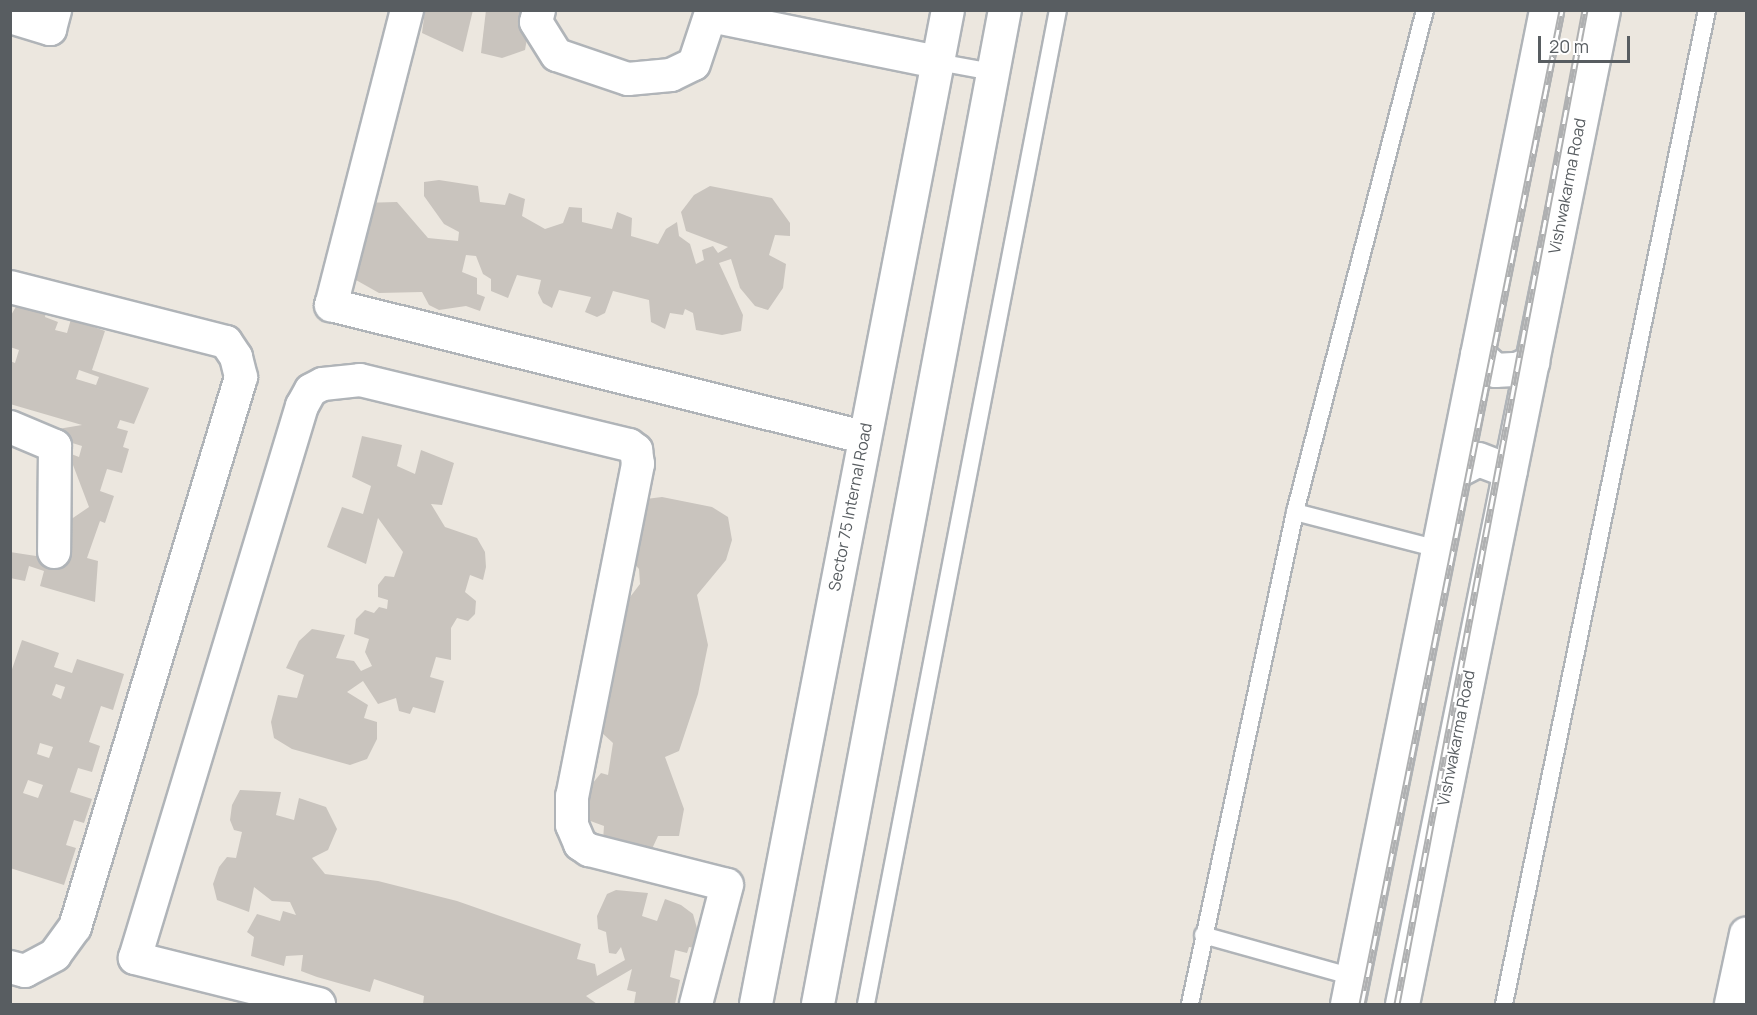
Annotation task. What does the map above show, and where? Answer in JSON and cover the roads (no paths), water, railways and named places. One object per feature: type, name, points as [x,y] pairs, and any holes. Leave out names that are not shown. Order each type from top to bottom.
[{"type":"main road","points":[[1350,991],[1546,10]]},
{"type":"main road","name":"Vishwakarma Road","points":[[1402,1005],[1603,10]]},
{"type":"main road","points":[[1477,354],[1495,370],[1517,369],[1532,362]]},
{"type":"main road","points":[[1454,472],[1478,459],[1510,471]]},
{"type":"street","points":[[10,17],[50,29],[55,10]]},
{"type":"street","points":[[407,10],[331,305],[863,437]]},
{"type":"street","points":[[539,10],[536,22],[557,55],[628,79],[671,75],[694,64],[712,13],[938,62]]},
{"type":"street","name":"Sector 75 Internal Road","points":[[756,1005],[863,437],[948,10]]},
{"type":"street","points":[[818,1005],[1005,10]]},
{"type":"street","points":[[10,286],[225,342],[236,357],[242,377],[75,927],[55,955],[25,971],[10,967]]},
{"type":"street","points":[[319,1005],[135,958],[302,406],[311,390],[323,384],[360,380],[630,445],[636,450],[638,464],[572,796],[572,825],[580,844],[589,850],[727,885],[778,894]]},
{"type":"street","points":[[10,427],[55,446],[54,552]]},
{"type":"street","points":[[696,1005],[727,885]]},
{"type":"street","points":[[1731,1005],[1746,934]]},
{"type":"lane","points":[[866,1005],[1058,10]]},
{"type":"lane","points":[[1190,1005],[1294,512],[1425,10]]},
{"type":"lane","points":[[1504,1005],[1707,10]]},
{"type":"lane","points":[[938,62],[993,72]]},
{"type":"lane","points":[[1294,512],[1438,549]]},
{"type":"lane","points":[[1203,935],[1350,991]]},
{"type":"railway","points":[[1362,1004],[1562,10]]},
{"type":"railway","points":[[1397,1004],[1585,10]]}]
